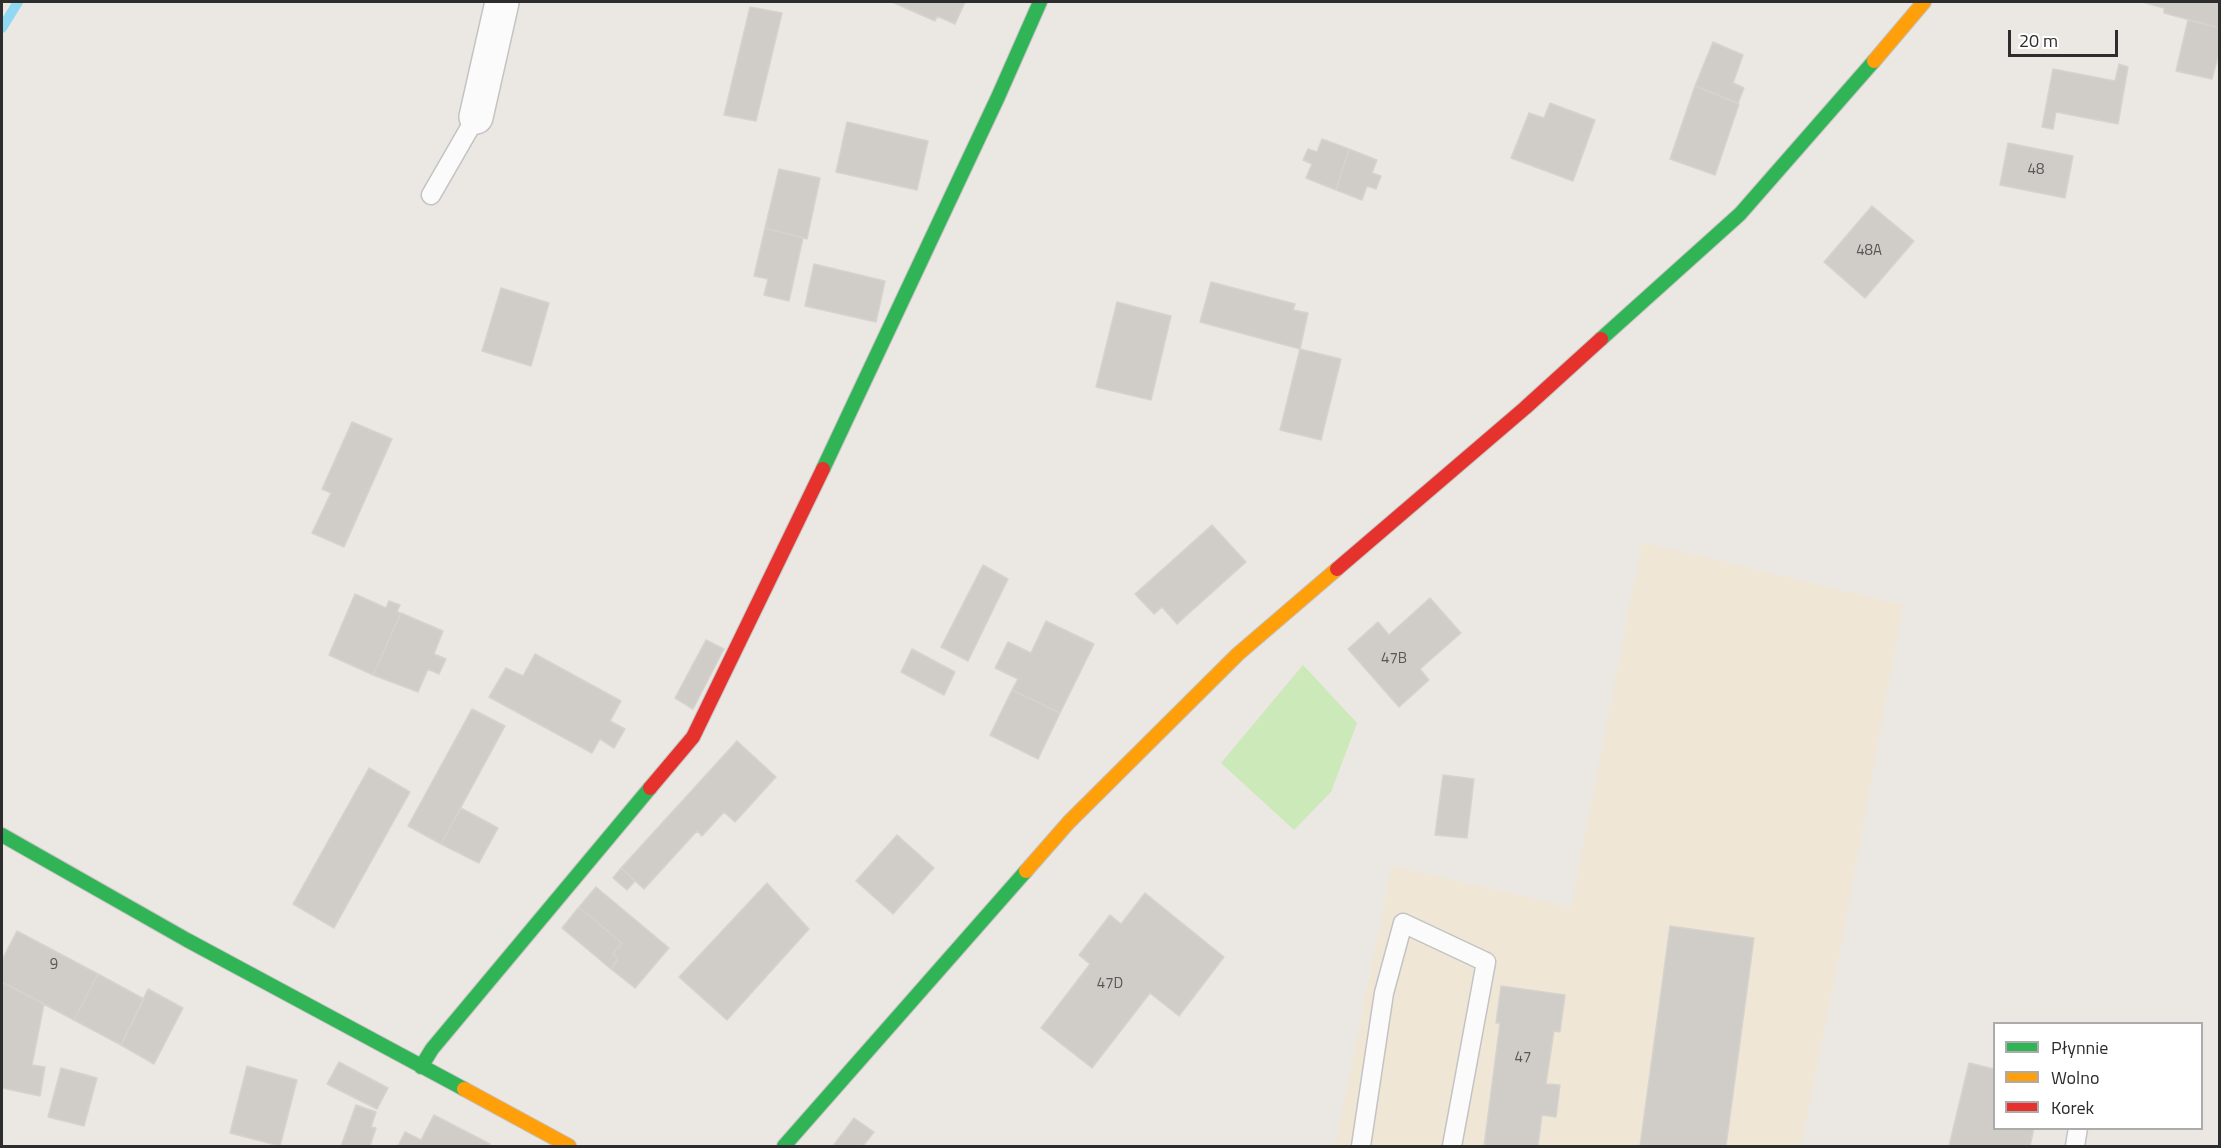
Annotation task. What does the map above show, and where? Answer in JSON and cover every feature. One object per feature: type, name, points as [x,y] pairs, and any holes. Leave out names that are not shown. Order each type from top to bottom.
[{"type":"street","points":[[476,117],[502,2]]},
{"type":"street","points":[[421,1067],[432,1049],[693,737],[790,539],[998,97],[1040,2]]},
{"type":"street","points":[[784,1146],[1070,822],[1238,654],[1516,416],[1740,214],[1924,2]]},
{"type":"street","points":[[2,835],[187,940],[569,1146]]},
{"type":"lane","points":[[431,195],[476,117]]},
{"type":"lane","points":[[1361,1146],[1384,993],[1402,923],[1486,962],[1452,1146]]},
{"type":"lane","points":[[2075,1146],[2078,1130]]},
{"type":"shaded area","points":[[1642,542],[1903,605],[1840,952],[1801,1146],[1335,1146],[1392,866],[1571,907]]},
{"type":"green space","points":[[1303,665],[1357,723],[1331,792],[1294,830],[1221,763]]},
{"type":"building","points":[[892,2],[965,2],[955,24],[937,16],[935,21]]},
{"type":"building","points":[[2142,2],[2220,2],[2220,28],[2164,13],[2164,8]]},
{"type":"building","points":[[750,7],[782,13],[756,121],[724,115]]},
{"type":"building","points":[[2188,20],[2220,28],[2220,49],[2212,79],[2176,71]]},
{"type":"building","points":[[1713,42],[1743,55],[1733,83],[1744,88],[1738,103],[1695,86]]},
{"type":"building","points":[[2119,64],[2128,67],[2118,124],[2056,112],[2053,129],[2042,127],[2053,69],[2115,81]]},
{"type":"building","points":[[1695,86],[1739,104],[1715,175],[1670,159]]},
{"type":"building","points":[[1550,103],[1595,120],[1573,181],[1511,158],[1529,113],[1544,118]]},
{"type":"building","points":[[847,122],[928,141],[917,190],[836,172]]},
{"type":"building","points":[[1322,139],[1349,149],[1336,190],[1306,178],[1312,164],[1303,160],[1308,149],[1317,152]]},
{"type":"building","points":[[2008,143],[2073,156],[2065,198],[2000,185]]},
{"type":"building","points":[[1349,149],[1377,160],[1372,173],[1381,176],[1376,189],[1367,186],[1362,200],[1336,190]]},
{"type":"building","points":[[779,169],[820,178],[807,239],[765,228]]},
{"type":"building","points":[[1872,206],[1914,241],[1865,298],[1824,262]]},
{"type":"building","points":[[765,228],[803,238],[789,301],[764,295],[768,279],[754,276]]},
{"type":"building","points":[[814,264],[885,281],[876,322],[805,306]]},
{"type":"building","points":[[1211,282],[1295,304],[1293,310],[1308,313],[1300,349],[1200,322]]},
{"type":"building","points":[[501,288],[549,303],[531,366],[482,351]]},
{"type":"building","points":[[1117,302],[1171,316],[1151,400],[1096,387]]},
{"type":"building","points":[[1300,349],[1341,359],[1321,440],[1280,430]]},
{"type":"building","points":[[352,422],[392,439],[344,547],[312,533],[331,493],[322,489]]},
{"type":"building","points":[[1212,525],[1246,562],[1177,624],[1162,607],[1154,614],[1135,594]]},
{"type":"building","points":[[983,565],[1008,579],[968,661],[941,647]]},
{"type":"building","points":[[355,594],[386,608],[389,601],[400,605],[397,612],[401,613],[373,675],[329,655]]},
{"type":"building","points":[[1430,598],[1461,633],[1420,669],[1429,680],[1399,707],[1348,649],[1378,622],[1389,635]]},
{"type":"building","points":[[401,613],[443,631],[434,654],[446,659],[439,674],[428,669],[418,692],[373,675]]},
{"type":"building","points":[[1046,621],[1094,644],[1060,713],[1012,690],[1018,679],[995,668],[1008,642],[1031,653]]},
{"type":"building","points":[[706,640],[724,649],[693,709],[675,698]]},
{"type":"building","points":[[912,649],[955,672],[944,695],[901,672]]},
{"type":"building","points":[[535,654],[621,701],[610,721],[625,729],[614,748],[600,739],[592,753],[489,697],[506,668],[523,676]]},
{"type":"building","points":[[1012,690],[1060,713],[1038,759],[990,735]]},
{"type":"building","points":[[472,709],[505,726],[441,844],[408,826]]},
{"type":"building","points":[[737,741],[776,777],[735,822],[724,812],[702,836],[697,831],[644,889],[621,868]]},
{"type":"building","points":[[369,768],[410,792],[334,928],[293,904]]},
{"type":"building","points":[[1443,775],[1474,779],[1467,838],[1435,835]]},
{"type":"building","points":[[461,808],[498,828],[479,863],[441,844]]},
{"type":"building","points":[[897,835],[934,868],[893,914],[856,881]]},
{"type":"building","points":[[621,868],[635,881],[627,890],[613,878]]},
{"type":"building","points":[[767,883],[809,929],[727,1020],[679,977]]},
{"type":"building","points":[[596,887],[669,948],[635,988],[611,969],[618,959],[613,954],[622,943],[579,907]]},
{"type":"building","points":[[1145,893],[1224,957],[1179,1016],[1150,993],[1092,1068],[1041,1028],[1090,964],[1079,955],[1110,915],[1121,924]]},
{"type":"building","points":[[579,907],[622,943],[613,954],[618,959],[611,969],[562,928]]},
{"type":"building","points":[[1670,926],[1754,938],[1726,1146],[1640,1146]]},
{"type":"building","points":[[17,931],[98,974],[74,1020],[2,982],[2,960]]},
{"type":"building","points":[[98,974],[144,999],[121,1045],[74,1020]]},
{"type":"building","points":[[2,982],[44,1004],[32,1065],[45,1067],[40,1096],[2,1088]]},
{"type":"building","points":[[1501,986],[1565,995],[1560,1032],[1554,1031],[1546,1084],[1560,1085],[1556,1117],[1542,1115],[1538,1146],[1484,1146],[1500,1023],[1496,1023]]},
{"type":"building","points":[[148,989],[183,1008],[154,1064],[121,1045]]},
{"type":"building","points":[[339,1062],[388,1088],[377,1109],[327,1084]]},
{"type":"building","points":[[1969,1063],[1993,1069],[1993,1130],[2034,1130],[2030,1146],[1949,1146]]},
{"type":"building","points":[[247,1066],[297,1080],[280,1146],[230,1133]]},
{"type":"building","points":[[61,1068],[97,1078],[84,1126],[48,1117]]},
{"type":"building","points":[[356,1105],[376,1112],[371,1127],[376,1128],[370,1146],[341,1146]]},
{"type":"building","points":[[434,1115],[490,1144],[489,1146],[398,1146],[405,1132],[421,1140]]},
{"type":"building","points":[[854,1118],[874,1132],[863,1146],[833,1146]]},
{"type":"waterway","points":[[2,28],[18,2]]},
{"type":"traffic: fast","points":[[823,469],[998,97],[1040,2]]},
{"type":"traffic: fast","points":[[1601,339],[1740,214],[1874,61]]},
{"type":"traffic: fast","points":[[421,1067],[432,1049],[650,788]]},
{"type":"traffic: fast","points":[[2,835],[187,940],[464,1089]]},
{"type":"traffic: fast","points":[[784,1146],[1026,871]]},
{"type":"traffic: slow","points":[[1874,61],[1924,2]]},
{"type":"traffic: slow","points":[[1026,871],[1069,822],[1238,654],[1337,569]]},
{"type":"traffic: slow","points":[[464,1089],[569,1146]]},
{"type":"traffic: jam","points":[[1337,569],[1525,408],[1601,339]]},
{"type":"traffic: jam","points":[[650,788],[693,737],[823,469]]}]
